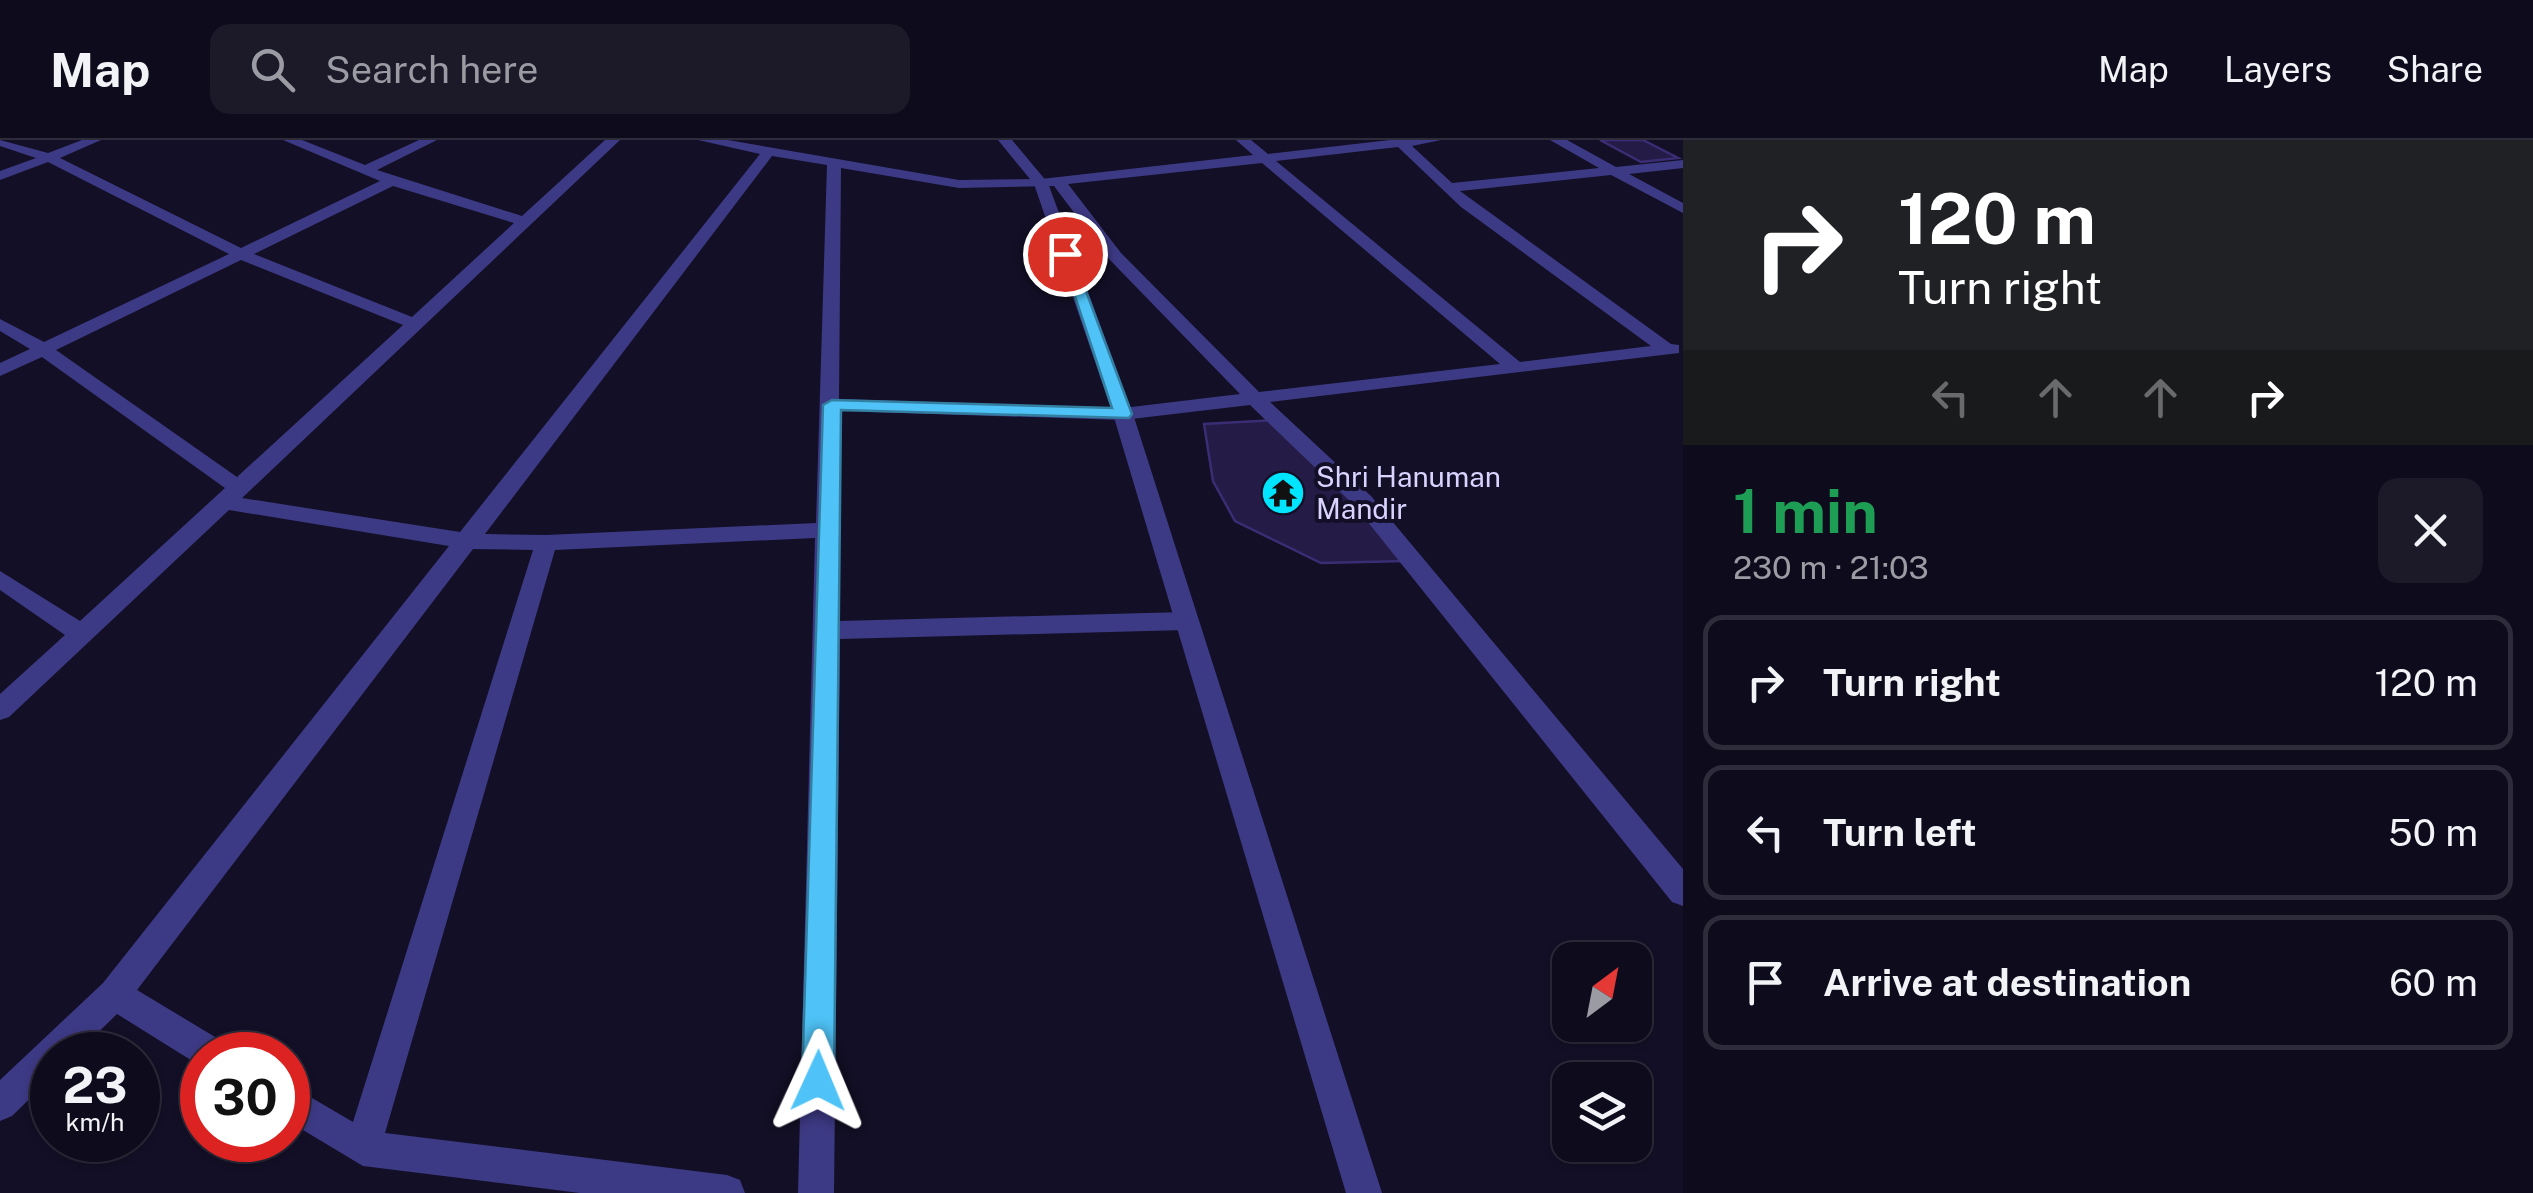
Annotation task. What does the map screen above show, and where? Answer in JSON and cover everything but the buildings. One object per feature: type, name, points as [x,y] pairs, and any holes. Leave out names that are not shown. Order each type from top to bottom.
[{"type":"street","points":[[0,176],[94,140]]},
{"type":"street","points":[[290,140],[392,182],[523,221]]},
{"type":"street","points":[[363,170],[430,140]]},
{"type":"street","points":[[0,710],[613,140]]},
{"type":"street","points":[[704,140],[959,184],[1050,182],[1434,140]]},
{"type":"street","points":[[1005,140],[1050,182],[1253,397],[1362,501],[1683,892]]},
{"type":"street","points":[[1243,140],[1515,367]]},
{"type":"street","points":[[1556,140],[1683,209]]},
{"type":"street","points":[[0,142],[48,157],[242,254],[415,324]]},
{"type":"street","points":[[1400,142],[1446,188],[1676,349]]},
{"type":"street","points":[[0,1104],[114,994],[769,152]]},
{"type":"street","points":[[816,1193],[828,530],[837,276],[834,161]]},
{"type":"street","points":[[1446,188],[1683,164]]},
{"type":"street","points":[[0,370],[392,182]]},
{"type":"street","points":[[1050,182],[1364,1193]]},
{"type":"street","points":[[0,324],[43,349],[230,494],[467,541],[546,543],[828,530]]},
{"type":"street","points":[[832,405],[1123,414],[1676,349]]},
{"type":"street","points":[[363,1148],[546,543]]},
{"type":"street","points":[[0,579],[81,634]]},
{"type":"street","points":[[828,630],[1185,621]]},
{"type":"street","points":[[114,994],[180,1035]]},
{"type":"street","points":[[310,1115],[363,1148],[727,1193]]},
{"type":"place","name":"Shri Hanuman Mandir","points":[[1283,493]]},
{"type":"route","points":[[818,1081],[832,405],[1123,414],[1065,254]]}]
